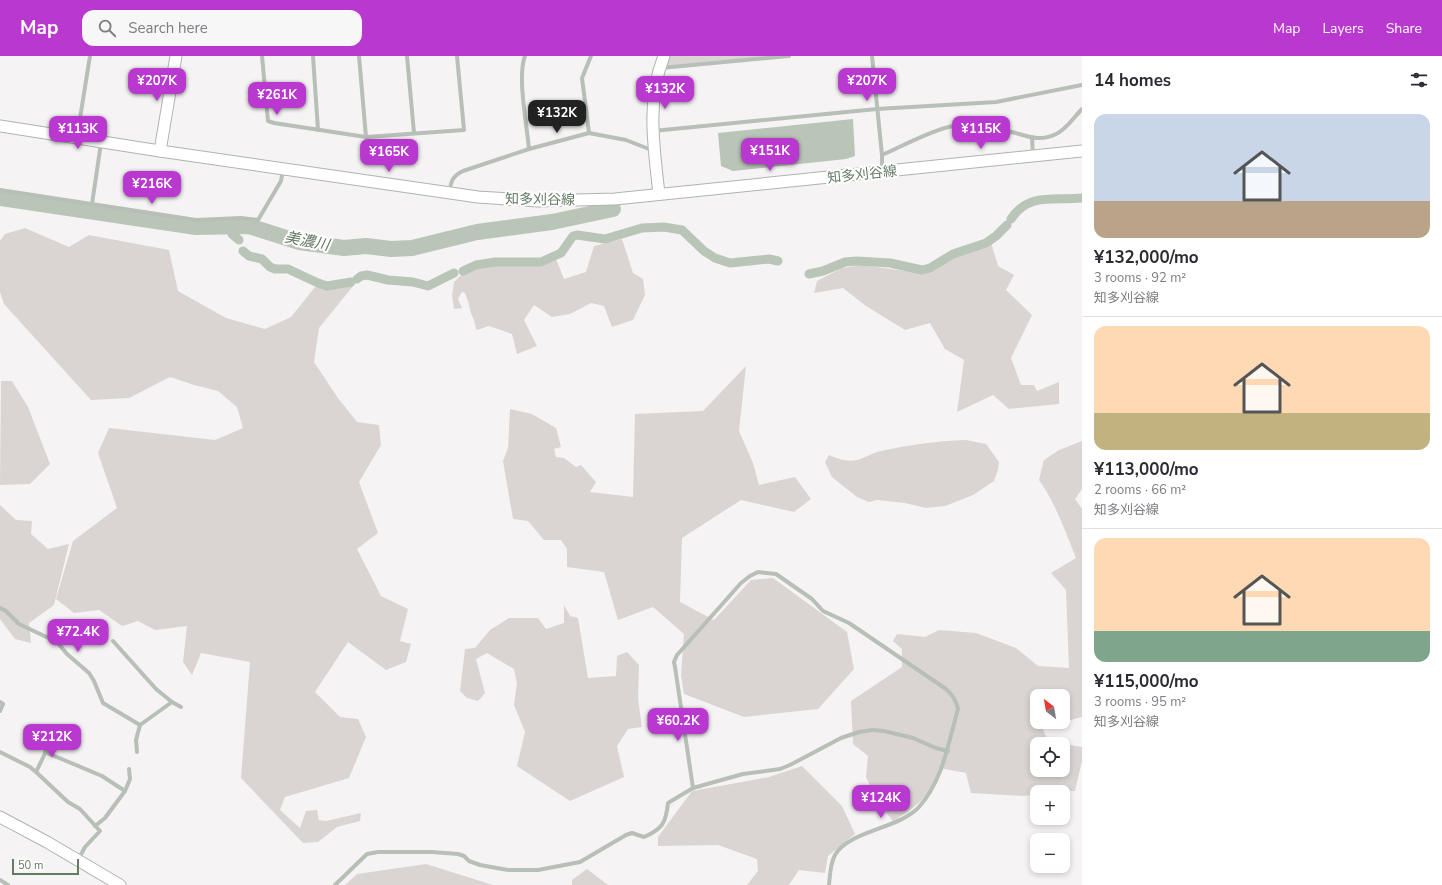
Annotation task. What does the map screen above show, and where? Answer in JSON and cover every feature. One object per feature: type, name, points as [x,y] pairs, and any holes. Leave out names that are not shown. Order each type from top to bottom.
[{"type":"street","points":[[77,138],[90,56]]},
{"type":"street","points":[[160,151],[176,56]]},
{"type":"street","points":[[261,56],[268,121],[366,137],[464,130],[457,56]]},
{"type":"street","points":[[313,56],[318,130]]},
{"type":"street","points":[[359,56],[366,137]]},
{"type":"street","points":[[407,56],[414,133]]},
{"type":"street","points":[[525,56],[523,62],[522,82],[529,149]]},
{"type":"street","points":[[590,133],[582,78],[592,56]]},
{"type":"street","points":[[660,194],[654,151],[654,96],[659,68],[664,56]]},
{"type":"street","points":[[659,68],[790,56]]},
{"type":"street","points":[[872,56],[882,155],[882,172]]},
{"type":"street","points":[[653,131],[877,109],[996,102],[1082,85]]},
{"type":"street","points":[[882,155],[933,132],[953,126],[972,125],[998,129],[1032,138],[1044,138],[1061,131],[1082,109]]},
{"type":"street","name":"知多刈谷線","points":[[0,126],[449,193],[501,199],[538,201],[601,199],[660,194],[1082,152]]},
{"type":"street","points":[[449,193],[451,180],[456,174],[529,149],[590,133],[626,140],[654,151]]},
{"type":"street","points":[[1032,138],[1033,157]]},
{"type":"street","points":[[92,204],[101,141]]},
{"type":"street","points":[[0,190],[196,220],[241,218],[258,220],[280,181],[283,169]]},
{"type":"street","points":[[693,788],[674,662],[676,655],[741,583],[758,572],[776,574],[812,599],[823,611],[849,623],[946,689],[952,694],[956,701],[958,710],[948,751],[937,782],[918,809],[907,817],[859,837],[841,848],[835,855],[829,885]]},
{"type":"street","points":[[0,608],[6,611],[19,624],[57,642],[67,654],[89,673],[103,703],[140,725]]},
{"type":"street","points":[[113,641],[156,689],[172,702],[181,707]]},
{"type":"street","points":[[0,702],[4,704],[0,711]]},
{"type":"street","points":[[137,752],[136,740],[140,725],[172,702]]},
{"type":"street","points":[[335,885],[367,854],[378,852],[432,852],[458,854],[464,856],[469,861],[480,865],[508,870],[538,870],[580,862],[626,835],[632,833],[644,837],[656,830],[663,825],[667,816],[668,803],[693,788],[743,774],[780,769],[841,738],[872,730],[884,731],[913,738],[936,748],[948,751]]},
{"type":"street","points":[[36,772],[53,737]]},
{"type":"street","points":[[0,752],[30,767],[68,802],[80,809],[100,831],[85,847],[78,860]]},
{"type":"street","points":[[45,752],[102,776],[125,791]]},
{"type":"street","points":[[95,826],[105,818],[125,791],[130,779],[129,769]]},
{"type":"street","points":[[0,817],[120,885]]},
{"type":"street","points":[[0,880],[8,885]]},
{"type":"shaded area","points":[[664,56],[789,56],[659,68]]},
{"type":"shaded area","points":[[853,119],[855,156],[846,159],[733,171],[721,166],[718,133]]},
{"type":"shaded area","points":[[25,228],[69,247],[89,235],[169,250],[178,291],[226,318],[265,329],[291,317],[315,287],[334,289],[354,285],[319,328],[314,362],[338,398],[357,422],[379,425],[381,445],[359,482],[378,533],[357,549],[381,596],[408,609],[400,641],[411,644],[406,662],[386,670],[348,642],[315,692],[340,717],[358,719],[366,737],[349,778],[285,797],[280,810],[300,828],[306,811],[317,810],[319,820],[326,821],[361,813],[360,821],[337,827],[318,842],[303,843],[241,778],[250,662],[201,653],[192,675],[183,662],[187,626],[155,630],[138,621],[122,626],[99,610],[74,613],[56,599],[73,541],[117,508],[98,453],[109,428],[215,440],[243,428],[237,407],[218,391],[170,377],[129,398],[91,400],[4,304],[0,292],[0,241],[5,234]]},
{"type":"shaded area","points":[[622,239],[633,273],[643,279],[645,295],[633,320],[612,327],[604,306],[591,303],[570,314],[552,317],[534,305],[524,320],[537,346],[517,354],[512,334],[489,326],[476,329],[465,293],[462,292],[458,299],[462,308],[454,309],[452,295],[454,282],[461,275],[483,266],[511,263],[542,264],[556,259],[564,279],[586,272],[594,246]]},
{"type":"shaded area","points":[[990,239],[998,266],[1014,275],[1006,290],[1032,315],[1011,358],[1021,385],[1034,385],[1037,391],[1059,382],[1059,404],[1009,409],[993,395],[957,412],[964,360],[945,349],[930,323],[905,330],[866,306],[843,288],[814,293],[817,281],[842,268],[862,265],[920,273]]},
{"type":"shaded area","points":[[746,366],[739,431],[753,463],[759,485],[795,477],[811,499],[794,512],[741,500],[682,538],[680,602],[714,620],[751,580],[773,578],[847,632],[854,669],[818,709],[744,717],[684,694],[681,675],[684,634],[653,607],[618,620],[604,572],[567,567],[567,549],[561,540],[544,540],[528,521],[513,519],[503,461],[508,448],[510,409],[532,414],[556,428],[561,447],[554,449],[556,457],[564,458],[576,467],[581,465],[596,482],[590,492],[633,497],[635,414],[703,411]]},
{"type":"shaded area","points":[[1,381],[12,381],[28,407],[50,464],[30,484],[0,485]]},
{"type":"shaded area","points":[[966,440],[986,444],[999,462],[998,469],[994,481],[973,495],[945,506],[926,508],[905,503],[877,500],[869,502],[857,497],[832,477],[825,462],[829,455],[843,460],[853,461],[862,459],[877,452],[899,447],[933,442]]},
{"type":"shaded area","points":[[1082,441],[1082,489],[1075,499],[1082,509],[1082,717],[1070,720],[1070,689],[1030,689],[1030,729],[1043,729],[1046,737],[1030,737],[1030,777],[1070,777],[1070,745],[1082,747],[1082,761],[1075,791],[1070,791],[1070,785],[1030,785],[1030,795],[1024,796],[971,793],[966,773],[939,768],[932,786],[922,799],[893,821],[878,802],[866,777],[868,756],[853,744],[851,701],[902,667],[902,649],[893,641],[897,634],[925,637],[939,630],[976,633],[1016,648],[1038,666],[1069,668],[1066,590],[1051,573],[1076,558],[1055,508],[1039,480],[1044,460],[1059,450]]},
{"type":"shaded area","points":[[0,505],[16,520],[32,521],[31,534],[48,549],[69,544],[54,605],[29,623],[31,643],[15,639],[0,619]]},
{"type":"shaded area","points":[[564,605],[570,616],[578,618],[588,678],[616,676],[617,656],[627,652],[639,665],[638,699],[642,727],[628,729],[617,746],[624,777],[570,801],[517,766],[525,732],[514,705],[517,683],[514,669],[487,653],[476,659],[485,693],[478,701],[467,698],[460,691],[465,649],[475,648],[490,630],[509,618],[538,618],[546,629],[564,623]]},
{"type":"shaded area","points":[[802,766],[842,806],[855,834],[828,856],[825,873],[799,870],[789,885],[747,885],[758,871],[757,859],[718,845],[658,846],[658,837],[692,791],[769,777]]},
{"type":"shaded area","points":[[426,864],[493,885],[345,885],[357,874]]},
{"type":"shaded area","points":[[587,869],[608,885],[572,885],[572,880]]},
{"type":"waterway","name":"美濃川","points":[[0,198],[196,227],[249,226],[299,242],[344,248],[366,246],[391,249],[412,248],[477,232],[552,222],[613,209]]},
{"type":"waterway","points":[[1011,219],[1018,210],[1034,201],[1082,198]]},
{"type":"waterway","points":[[809,274],[823,271],[845,262],[857,261],[890,263],[922,270],[930,268],[953,254],[986,243],[1007,225]]},
{"type":"waterway","points":[[463,271],[476,265],[495,262],[541,262],[561,253],[573,236],[577,235],[605,239],[642,228],[664,227],[682,230],[704,251],[715,258],[730,263],[769,259],[778,261]]},
{"type":"waterway","points":[[232,234],[239,240]]},
{"type":"waterway","points":[[243,251],[249,256],[262,259],[270,267],[275,269],[288,269],[327,286],[351,282]]},
{"type":"waterway","points":[[357,279],[361,276],[367,275],[388,280],[413,282],[428,286],[454,273]]}]
